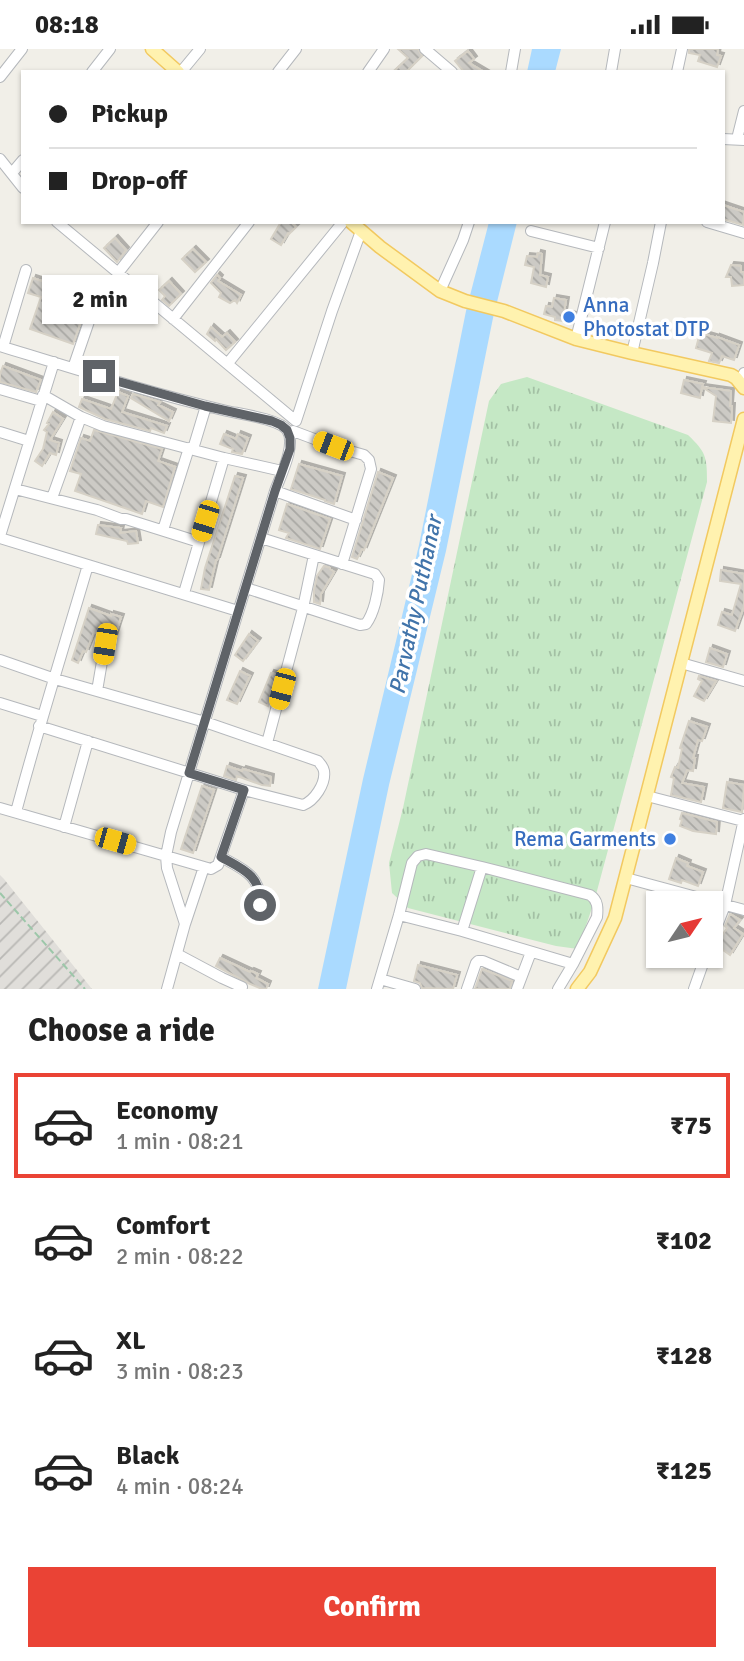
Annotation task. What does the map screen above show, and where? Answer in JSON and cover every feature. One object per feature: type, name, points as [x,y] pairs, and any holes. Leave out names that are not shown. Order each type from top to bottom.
[{"type":"main road","points":[[152,49],[177,70]]},
{"type":"main road","points":[[356,227],[440,291],[465,301],[504,311],[576,339],[742,378]]},
{"type":"main road","points":[[577,989],[590,972],[615,918],[744,419]]},
{"type":"street","points":[[0,77],[22,49]]},
{"type":"street","points":[[94,70],[110,49]]},
{"type":"street","points":[[181,70],[200,49]]},
{"type":"street","points":[[280,70],[296,49]]},
{"type":"street","points":[[369,70],[384,49]]},
{"type":"street","points":[[425,49],[450,70]]},
{"type":"street","points":[[511,70],[515,49]]},
{"type":"street","points":[[611,70],[615,49]]},
{"type":"street","points":[[677,70],[682,49]]},
{"type":"street","points":[[740,140],[744,111]]},
{"type":"street","points":[[0,159],[21,185]]},
{"type":"street","points":[[12,173],[21,162]]},
{"type":"street","points":[[61,224],[296,421],[356,227]]},
{"type":"street","points":[[118,273],[156,224]]},
{"type":"street","points":[[173,319],[247,224]]},
{"type":"street","points":[[228,363],[341,224]]},
{"type":"street","points":[[440,291],[468,224]]},
{"type":"street","points":[[576,339],[605,224]]},
{"type":"street","points":[[632,353],[661,224]]},
{"type":"street","points":[[714,224],[744,233]]},
{"type":"street","points":[[531,232],[599,248]]},
{"type":"street","points":[[26,270],[1,346],[205,406],[272,421],[292,435],[364,456],[369,460],[371,469],[342,564]]},
{"type":"street","points":[[73,368],[96,301]]},
{"type":"street","points":[[54,362],[15,489],[4,508],[0,537],[238,611]]},
{"type":"street","points":[[0,389],[42,398],[103,426],[282,471]]},
{"type":"street","points":[[163,530],[205,406]]},
{"type":"street","points":[[52,498],[81,417]]},
{"type":"street","points":[[0,432],[29,441]]},
{"type":"street","points":[[185,924],[167,868],[166,856],[171,832],[290,449],[292,435]]},
{"type":"street","points":[[184,593],[224,458]]},
{"type":"street","points":[[15,489],[199,542]]},
{"type":"street","points":[[275,491],[356,520]]},
{"type":"street","points":[[246,588],[359,625],[366,624],[370,619],[379,580],[375,573],[261,537]]},
{"type":"street","points":[[267,743],[303,608],[314,555]]},
{"type":"street","points":[[16,812],[88,565]]},
{"type":"street","points":[[97,691],[105,644]]},
{"type":"street","points":[[0,660],[55,679],[205,722],[317,761],[323,769],[323,780],[317,794],[303,805],[244,790],[88,741],[0,703]]},
{"type":"street","points":[[681,663],[744,681]]},
{"type":"street","points":[[64,827],[88,741]]},
{"type":"street","points":[[0,808],[211,869],[218,865],[244,790]]},
{"type":"street","points":[[647,796],[744,820],[723,910]]},
{"type":"street","points":[[415,989],[379,984],[400,915],[412,863],[418,856],[426,854],[594,898],[598,909],[597,917],[558,989]]},
{"type":"street","points":[[221,857],[249,872],[261,893],[260,905]]},
{"type":"street","points":[[167,989],[204,867]]},
{"type":"street","points":[[462,931],[482,867]]},
{"type":"street","points":[[626,878],[744,910]]},
{"type":"street","points":[[400,915],[573,964]]},
{"type":"street","points":[[517,989],[531,952]]},
{"type":"street","points":[[177,954],[243,987]]},
{"type":"street","points":[[467,989],[478,961],[521,977]]},
{"type":"street","points":[[694,989],[701,968]]},
{"type":"path","points":[[0,893],[85,989]]},
{"type":"shaded area","points":[[0,875],[4,879],[92,989],[0,989]]},
{"type":"green space","points":[[527,377],[688,435],[702,451],[707,467],[707,482],[594,902],[578,949],[556,946],[408,908],[392,893],[389,863],[489,401],[501,384]]},
{"type":"water","points":[[532,49],[561,49],[556,70],[527,70]]},
{"type":"water","name":"Parvathy Puthanar","points":[[488,224],[516,224],[493,318],[446,551],[389,785],[346,989],[318,989],[363,779],[419,545],[466,311]]},
{"type":"building","points":[[398,49],[418,49],[422,56],[408,70],[395,70],[408,58]]},
{"type":"building","points":[[689,49],[718,49],[717,55],[721,56],[717,67],[698,61],[700,55],[689,53]]},
{"type":"building","points":[[468,51],[474,59],[469,63],[481,70],[462,70],[455,61]]},
{"type":"building","points":[[725,206],[744,212],[743,225],[725,220]]},
{"type":"building","points":[[280,224],[293,224],[296,227],[288,233],[281,245],[271,239]]},
{"type":"building","points":[[115,238],[126,250],[117,262],[104,248]]},
{"type":"building","points":[[193,249],[206,262],[195,272],[182,259]]},
{"type":"building","points":[[538,253],[542,254],[540,275],[548,277],[546,287],[531,283],[534,267],[525,265],[527,256],[537,257]]},
{"type":"building","points":[[731,265],[741,266],[744,285],[732,286],[731,277],[726,277]]},
{"type":"building","points":[[217,275],[220,278],[218,281],[241,295],[237,303],[235,300],[230,303],[219,297],[221,293],[211,283]]},
{"type":"building","points":[[33,278],[62,288],[64,283],[82,289],[77,303],[86,307],[73,344],[30,329],[41,297],[28,293]]},
{"type":"building","points":[[169,281],[181,294],[169,306],[162,300],[165,296],[159,290]]},
{"type":"building","points":[[554,298],[566,300],[564,313],[574,315],[573,322],[555,320],[555,317],[544,314],[546,306],[552,307]]},
{"type":"building","points":[[211,327],[222,337],[227,333],[235,342],[226,350],[207,334]]},
{"type":"building","points":[[700,333],[739,345],[734,360],[722,356],[719,363],[709,361],[712,353],[696,348]]},
{"type":"building","points":[[3,366],[41,380],[36,392],[0,382]]},
{"type":"building","points":[[684,380],[703,384],[700,398],[681,393]]},
{"type":"building","points":[[702,387],[731,391],[731,423],[713,421],[716,396]]},
{"type":"building","points":[[118,392],[128,396],[122,412],[167,426],[164,433],[105,419],[79,407],[82,399],[111,409]]},
{"type":"building","points":[[133,394],[160,402],[158,405],[173,412],[169,421],[131,398]]},
{"type":"building","points":[[53,412],[63,419],[50,440],[59,443],[56,455],[50,453],[42,466],[35,461],[43,449],[47,432],[44,430]]},
{"type":"building","points":[[94,430],[162,449],[158,461],[175,467],[163,507],[146,501],[142,514],[75,491],[81,474],[70,471],[81,438],[90,441]]},
{"type":"building","points":[[224,434],[236,439],[238,434],[248,438],[242,454],[232,452],[233,449],[220,444]]},
{"type":"building","points":[[299,464],[342,476],[334,504],[291,489]]},
{"type":"building","points":[[378,472],[393,478],[364,550],[362,549],[357,559],[352,557]]},
{"type":"building","points":[[235,476],[243,478],[209,590],[201,589],[205,568]]},
{"type":"building","points":[[287,504],[330,519],[320,549],[286,538],[289,533],[279,530]]},
{"type":"building","points":[[98,525],[121,528],[120,533],[136,531],[138,543],[128,544],[127,541],[96,534]]},
{"type":"building","points":[[324,566],[334,572],[321,594],[320,604],[314,602],[314,590],[317,576]]},
{"type":"building","points":[[721,570],[744,574],[744,606],[735,631],[718,625],[722,612],[732,615],[741,584],[720,581]]},
{"type":"building","points":[[89,608],[121,617],[114,638],[94,632],[78,663],[72,660]]},
{"type":"building","points":[[249,634],[258,641],[243,661],[235,655]]},
{"type":"building","points":[[710,648],[727,654],[723,667],[706,662]]},
{"type":"building","points":[[240,671],[250,676],[237,704],[227,700]]},
{"type":"building","points":[[271,673],[277,675],[268,706],[259,702]]},
{"type":"building","points":[[699,676],[716,681],[704,701],[694,696],[702,681],[698,679]]},
{"type":"building","points":[[689,721],[707,727],[702,741],[698,740],[693,771],[687,770],[682,783],[704,787],[701,802],[671,795],[674,778],[671,777],[675,767],[678,768],[680,748]]},
{"type":"building","points":[[227,766],[271,777],[270,786],[237,776],[236,780],[224,776]]},
{"type":"building","points":[[727,782],[744,785],[742,812],[723,808]]},
{"type":"building","points":[[202,786],[214,790],[193,853],[181,849]]},
{"type":"building","points":[[682,813],[717,822],[716,834],[680,826]]},
{"type":"building","points":[[676,858],[703,872],[698,886],[669,879]]},
{"type":"building","points":[[730,914],[740,920],[734,928],[743,934],[730,955],[723,950],[723,934],[727,928],[725,926]]},
{"type":"building","points":[[220,958],[258,974],[256,978],[268,984],[266,989],[216,966]]},
{"type":"building","points":[[418,965],[457,975],[453,989],[422,988],[420,983],[414,981]]},
{"type":"building","points":[[482,969],[512,981],[510,989],[475,989]]},
{"type":"place","name":"Anna Photostat DTP","points":[[569,317]]},
{"type":"place","name":"Rema Garments","points":[[670,839]]},
{"type":"route","points":[[99,376],[205,406],[272,421],[287,430],[290,438],[290,449],[189,773],[244,790],[221,857],[249,872],[261,893],[260,905]]}]
